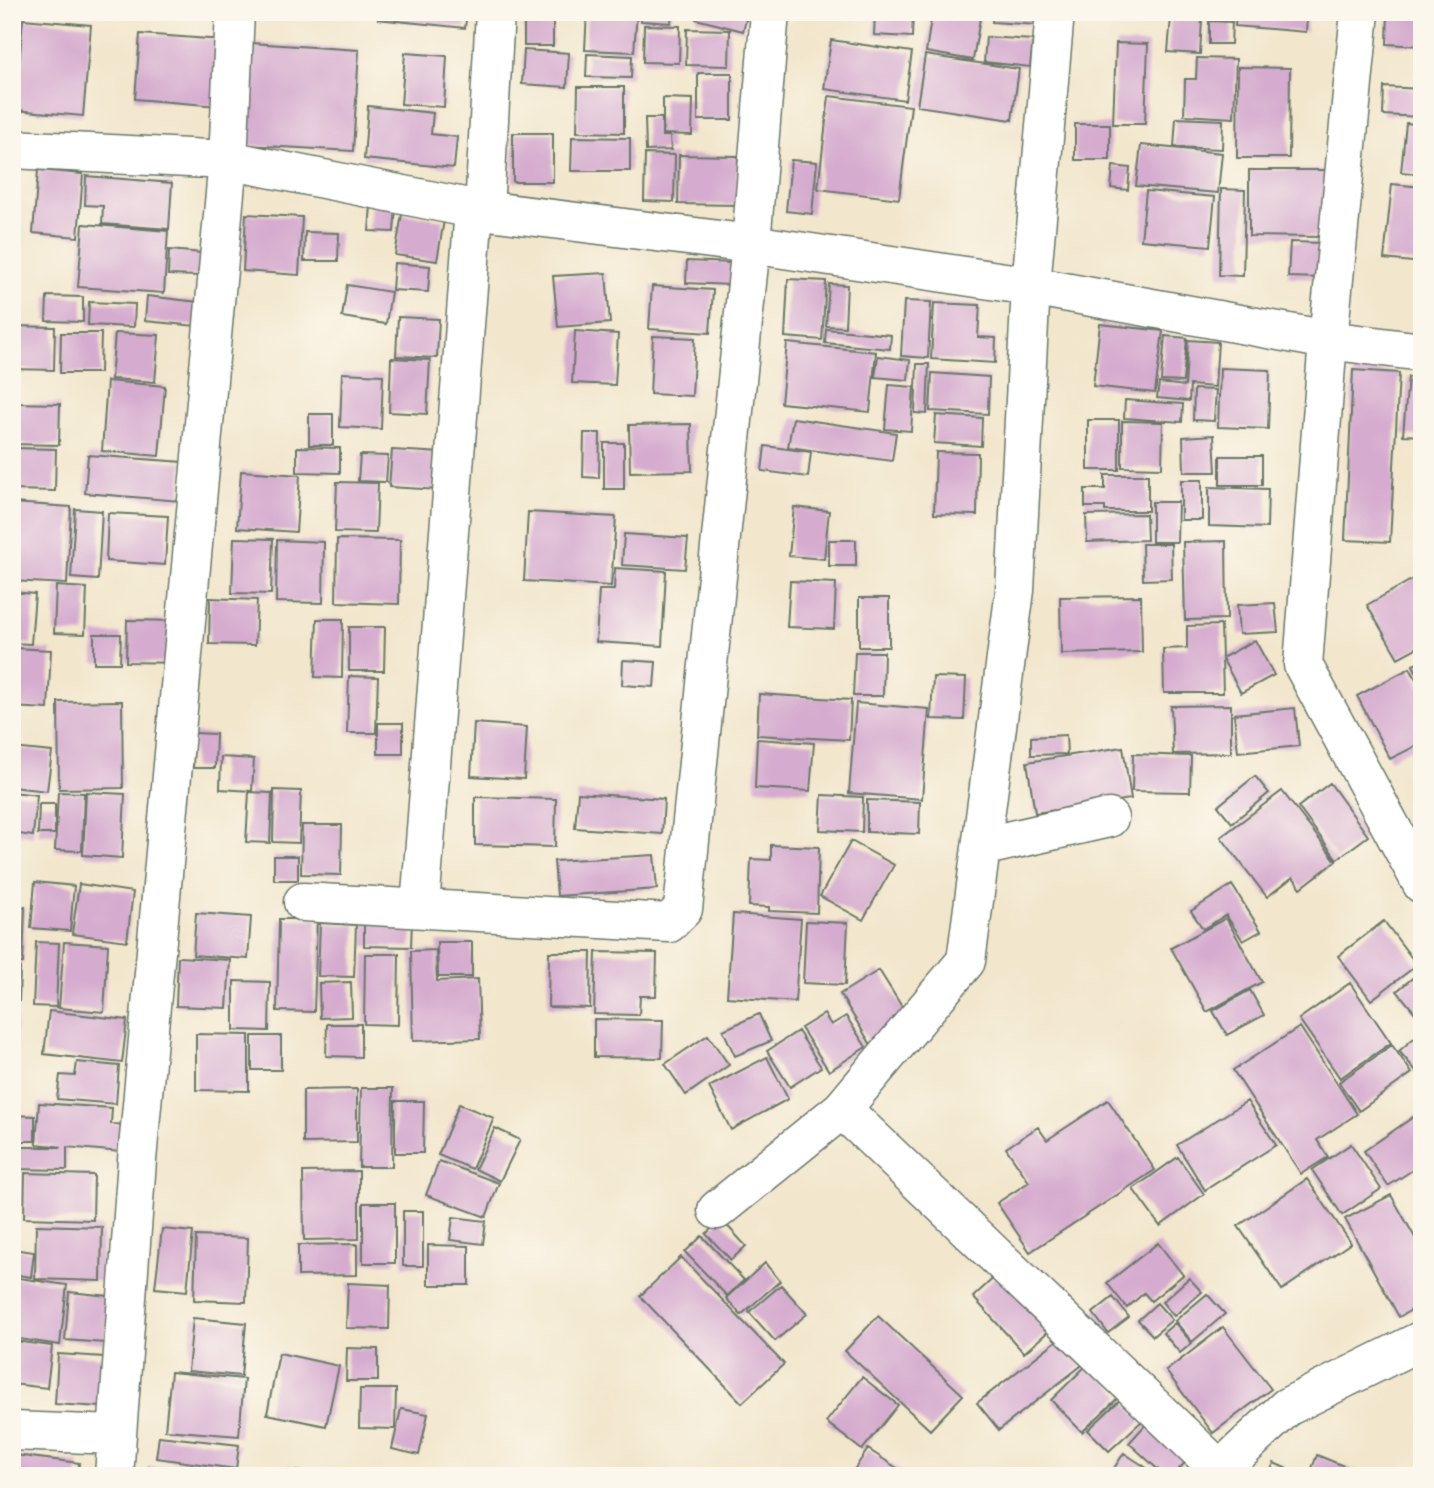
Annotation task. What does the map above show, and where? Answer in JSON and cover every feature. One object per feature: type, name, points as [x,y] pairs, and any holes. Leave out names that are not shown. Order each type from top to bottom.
[{"type":"street","points":[[114,1476],[137,1160],[228,160],[235,12]]},
{"type":"street","points":[[420,907],[495,12]]},
{"type":"street","points":[[303,902],[669,923],[683,909],[751,244],[770,12]]},
{"type":"street","points":[[717,1210],[842,1109],[966,961],[1015,590],[1031,286],[1055,12]]},
{"type":"street","points":[[1360,12],[1328,340],[1303,665],[1422,884]]},
{"type":"street","points":[[12,149],[228,160],[479,209],[751,244],[1031,286],[1328,340],[1422,352]]},
{"type":"street","points":[[981,847],[1109,818]]},
{"type":"street","points":[[842,1109],[1218,1473],[1287,1407],[1422,1340]]},
{"type":"street","points":[[12,1431],[116,1435]]},
{"type":"building","points":[[379,12],[467,12],[465,28],[378,19]]},
{"type":"building","points":[[587,12],[637,12],[634,52],[585,50]]},
{"type":"building","points":[[642,12],[672,12],[671,23],[641,21]]},
{"type":"building","points":[[698,12],[748,12],[743,31],[696,19]]},
{"type":"building","points":[[875,12],[913,12],[912,37],[874,35]]},
{"type":"building","points":[[932,12],[981,12],[973,60],[926,52]]},
{"type":"building","points":[[993,12],[1039,12],[1038,25],[992,22]]},
{"type":"building","points":[[1185,12],[1211,12],[1210,17],[1185,16]]},
{"type":"building","points":[[1236,12],[1331,12],[1330,19],[1307,17],[1306,32],[1235,26]]},
{"type":"building","points":[[1388,12],[1422,12],[1422,46],[1387,44]]},
{"type":"building","points":[[524,13],[553,13],[553,46],[524,46]]},
{"type":"building","points":[[1171,17],[1202,20],[1200,54],[1168,52]]},
{"type":"building","points":[[23,19],[91,25],[83,116],[15,110]]},
{"type":"building","points":[[1209,21],[1232,22],[1231,44],[1209,44]]},
{"type":"building","points":[[644,25],[680,26],[679,63],[643,62]]},
{"type":"building","points":[[687,29],[730,30],[729,66],[686,65]]},
{"type":"building","points":[[140,34],[223,40],[218,106],[135,99]]},
{"type":"building","points":[[986,37],[1033,40],[1030,67],[984,62]]},
{"type":"building","points":[[831,40],[912,52],[905,100],[824,89]]},
{"type":"building","points":[[251,43],[359,50],[353,151],[245,145]]},
{"type":"building","points":[[1116,43],[1148,44],[1145,124],[1113,124]]},
{"type":"building","points":[[524,50],[569,53],[567,87],[522,84]]},
{"type":"building","points":[[405,53],[447,56],[444,107],[401,104]]},
{"type":"building","points":[[587,54],[632,56],[631,78],[586,77]]},
{"type":"building","points":[[925,55],[1019,69],[1012,120],[917,106]]},
{"type":"building","points":[[1197,58],[1236,59],[1234,118],[1184,115],[1185,79],[1196,79]]},
{"type":"building","points":[[1238,67],[1290,68],[1289,158],[1237,158]]},
{"type":"building","points":[[698,73],[732,73],[732,120],[698,120]]},
{"type":"building","points":[[578,87],[624,87],[624,133],[577,132]]},
{"type":"building","points":[[1384,87],[1422,89],[1422,117],[1383,115]]},
{"type":"building","points":[[829,96],[911,106],[899,199],[818,189]]},
{"type":"building","points":[[663,98],[693,99],[692,135],[663,134]]},
{"type":"building","points":[[368,106],[433,113],[431,134],[457,137],[454,168],[364,159]]},
{"type":"building","points":[[645,118],[662,118],[662,136],[670,136],[671,150],[646,151]]},
{"type":"building","points":[[1176,118],[1223,120],[1222,149],[1174,147]]},
{"type":"building","points":[[1406,123],[1422,125],[1422,174],[1401,172]]},
{"type":"building","points":[[1075,124],[1110,124],[1110,160],[1075,160]]},
{"type":"building","points":[[513,133],[553,133],[553,182],[513,182]]},
{"type":"building","points":[[572,137],[630,138],[630,171],[571,171]]},
{"type":"building","points":[[1141,145],[1222,153],[1218,193],[1136,186]]},
{"type":"building","points":[[645,154],[675,155],[674,202],[644,201]]},
{"type":"building","points":[[679,155],[738,156],[737,205],[678,204]]},
{"type":"building","points":[[791,160],[817,162],[812,214],[786,211]]},
{"type":"building","points":[[1113,166],[1130,168],[1128,190],[1111,188]]},
{"type":"building","points":[[38,170],[83,174],[78,237],[33,233]]},
{"type":"building","points":[[1249,170],[1326,170],[1326,237],[1249,236]]},
{"type":"building","points":[[86,176],[172,183],[169,229],[102,224],[103,206],[85,205]]},
{"type":"building","points":[[1392,184],[1422,187],[1422,263],[1384,259]]},
{"type":"building","points":[[1221,189],[1245,190],[1243,276],[1219,275]]},
{"type":"building","points":[[1146,191],[1215,197],[1210,246],[1141,240]]},
{"type":"building","points":[[371,205],[396,206],[394,232],[369,231]]},
{"type":"building","points":[[246,214],[302,217],[299,275],[243,271]]},
{"type":"building","points":[[402,214],[444,220],[437,261],[395,255]]},
{"type":"building","points":[[83,224],[168,231],[164,293],[78,287]]},
{"type":"building","points":[[305,232],[339,233],[338,261],[304,261]]},
{"type":"building","points":[[1290,242],[1323,243],[1321,278],[1288,277]]},
{"type":"building","points":[[169,250],[202,253],[201,276],[168,275]]},
{"type":"building","points":[[687,261],[732,263],[731,285],[686,283]]},
{"type":"building","points":[[394,263],[430,266],[428,292],[392,290]]},
{"type":"building","points":[[606,273],[610,323],[558,327],[553,276]]},
{"type":"building","points":[[788,279],[826,281],[822,340],[785,337]]},
{"type":"building","points":[[829,284],[847,285],[845,327],[826,326]]},
{"type":"building","points":[[347,285],[391,292],[386,324],[342,317]]},
{"type":"building","points":[[652,286],[713,290],[710,333],[649,329]]},
{"type":"building","points":[[47,296],[83,297],[83,322],[46,321]]},
{"type":"building","points":[[147,296],[198,302],[196,326],[145,321]]},
{"type":"building","points":[[904,301],[931,302],[928,358],[901,356]]},
{"type":"building","points":[[89,302],[135,304],[134,327],[88,325]]},
{"type":"building","points":[[934,303],[980,305],[978,337],[996,338],[995,363],[931,359]]},
{"type":"building","points":[[398,317],[439,319],[437,358],[396,356]]},
{"type":"building","points":[[1100,324],[1163,331],[1155,393],[1093,386]]},
{"type":"building","points":[[12,326],[55,327],[54,370],[12,369]]},
{"type":"building","points":[[826,329],[891,335],[890,349],[825,343]]},
{"type":"building","points":[[575,331],[618,334],[615,385],[572,383]]},
{"type":"building","points":[[61,333],[101,333],[100,373],[60,373]]},
{"type":"building","points":[[115,333],[159,335],[155,382],[111,379]]},
{"type":"building","points":[[653,336],[695,338],[692,396],[650,394]]},
{"type":"building","points":[[1165,336],[1187,338],[1183,382],[1161,381]]},
{"type":"building","points":[[1188,340],[1218,342],[1215,387],[1190,385],[1189,401],[1157,398],[1159,383],[1185,386]]},
{"type":"building","points":[[787,343],[876,352],[870,412],[781,403]]},
{"type":"building","points":[[878,356],[910,360],[908,380],[875,377]]},
{"type":"building","points":[[391,358],[430,360],[427,414],[389,412]]},
{"type":"building","points":[[917,364],[929,364],[927,414],[915,413]]},
{"type":"building","points":[[1220,368],[1270,370],[1268,429],[1218,427]]},
{"type":"building","points":[[1353,370],[1399,373],[1390,542],[1345,540]]},
{"type":"building","points":[[342,373],[383,375],[381,429],[340,427]]},
{"type":"building","points":[[932,373],[989,377],[988,414],[930,411]]},
{"type":"building","points":[[1408,377],[1422,378],[1422,436],[1403,435]]},
{"type":"building","points":[[107,381],[165,386],[159,456],[102,451]]},
{"type":"building","points":[[889,385],[914,387],[911,431],[885,429]]},
{"type":"building","points":[[1194,389],[1216,390],[1214,421],[1193,420]]},
{"type":"building","points":[[1125,400],[1183,404],[1182,422],[1124,418]]},
{"type":"building","points":[[12,403],[60,404],[59,445],[12,444]]},
{"type":"building","points":[[309,414],[333,414],[333,445],[309,445]]},
{"type":"building","points":[[936,415],[982,418],[981,446],[934,443]]},
{"type":"building","points":[[793,418],[896,433],[892,461],[788,447]]},
{"type":"building","points":[[1088,420],[1119,420],[1119,470],[1088,470]]},
{"type":"building","points":[[1122,421],[1163,422],[1162,468],[1122,467]]},
{"type":"building","points":[[691,424],[692,471],[630,472],[629,425]]},
{"type":"building","points":[[584,433],[600,433],[599,478],[583,477]]},
{"type":"building","points":[[1214,435],[1216,472],[1184,472],[1183,437]]},
{"type":"building","points":[[604,443],[624,443],[624,489],[604,489]]},
{"type":"building","points":[[765,446],[811,452],[808,477],[762,471]]},
{"type":"building","points":[[297,447],[340,448],[340,473],[297,472]]},
{"type":"building","points":[[12,448],[56,449],[55,491],[12,490]]},
{"type":"building","points":[[392,450],[442,453],[440,490],[389,487]]},
{"type":"building","points":[[936,452],[978,453],[977,515],[934,514]]},
{"type":"building","points":[[88,455],[183,462],[180,501],[85,493]]},
{"type":"building","points":[[360,455],[388,456],[386,482],[358,481]]},
{"type":"building","points":[[1220,456],[1262,456],[1262,485],[1220,485]]},
{"type":"building","points":[[241,471],[300,475],[296,532],[237,528]]},
{"type":"building","points":[[1105,475],[1148,475],[1148,511],[1105,511],[1105,507],[1085,507],[1085,489],[1105,489]]},
{"type":"building","points":[[1181,480],[1202,480],[1202,520],[1181,520]]},
{"type":"building","points":[[337,482],[378,483],[376,533],[335,532]]},
{"type":"building","points":[[1209,487],[1268,489],[1267,528],[1209,526]]},
{"type":"building","points":[[1152,502],[1178,502],[1177,542],[1152,542]]},
{"type":"building","points":[[12,503],[71,507],[67,584],[12,581]]},
{"type":"building","points":[[794,507],[829,511],[824,559],[789,556]]},
{"type":"building","points":[[75,509],[102,511],[98,580],[71,578]]},
{"type":"building","points":[[528,512],[616,517],[611,586],[524,581]]},
{"type":"building","points":[[108,513],[168,516],[165,565],[106,561]]},
{"type":"building","points":[[1146,514],[1147,540],[1087,542],[1086,515]]},
{"type":"building","points":[[624,534],[688,538],[685,569],[622,565]]},
{"type":"building","points":[[234,538],[273,539],[271,594],[232,593]]},
{"type":"building","points":[[337,539],[400,540],[399,604],[336,602]]},
{"type":"building","points":[[277,540],[324,542],[323,603],[276,602]]},
{"type":"building","points":[[829,540],[856,540],[856,566],[829,566]]},
{"type":"building","points":[[1226,541],[1227,619],[1185,620],[1183,542]]},
{"type":"building","points":[[1142,544],[1171,544],[1172,579],[1143,580]]},
{"type":"building","points":[[615,568],[666,571],[662,646],[596,642],[599,590],[614,590]]},
{"type":"building","points":[[1422,574],[1422,645],[1398,658],[1367,605]]},
{"type":"building","points":[[790,581],[836,583],[834,629],[787,627]]},
{"type":"building","points":[[56,586],[87,588],[85,634],[54,633]]},
{"type":"building","points":[[12,592],[35,594],[31,644],[12,643]]},
{"type":"building","points":[[1141,596],[1142,652],[1061,654],[1060,597]]},
{"type":"building","points":[[210,598],[257,600],[255,645],[209,644]]},
{"type":"building","points":[[859,598],[889,598],[889,647],[859,647]]},
{"type":"building","points":[[1275,603],[1278,632],[1239,634],[1237,605]]},
{"type":"building","points":[[317,619],[343,619],[342,678],[315,677]]},
{"type":"building","points":[[127,620],[179,621],[179,663],[126,662]]},
{"type":"building","points":[[1221,625],[1223,693],[1164,693],[1163,649],[1187,648],[1187,626]]},
{"type":"building","points":[[349,627],[385,627],[384,671],[349,671]]},
{"type":"building","points":[[94,634],[121,634],[120,663],[94,663]]},
{"type":"building","points":[[1255,640],[1274,675],[1241,693],[1222,658]]},
{"type":"building","points":[[13,648],[51,650],[48,709],[12,707]]},
{"type":"building","points":[[855,652],[884,652],[883,696],[853,696]]},
{"type":"building","points":[[623,660],[656,662],[654,687],[622,685]]},
{"type":"building","points":[[1422,661],[1422,683],[1413,665]]},
{"type":"building","points":[[1410,668],[1422,690],[1422,743],[1390,759],[1357,696]]},
{"type":"building","points":[[349,676],[378,677],[376,733],[347,733]]},
{"type":"building","points":[[933,677],[966,678],[964,720],[931,719]]},
{"type":"building","points":[[759,694],[851,700],[849,740],[757,735]]},
{"type":"building","points":[[122,701],[123,788],[59,789],[58,702]]},
{"type":"building","points":[[856,703],[929,709],[922,799],[849,793]]},
{"type":"building","points":[[1231,705],[1231,753],[1173,754],[1171,706]]},
{"type":"building","points":[[1295,708],[1299,746],[1238,752],[1234,714]]},
{"type":"building","points":[[12,717],[16,717],[16,741],[12,741]]},
{"type":"building","points":[[378,723],[403,723],[403,754],[378,754]]},
{"type":"building","points":[[474,723],[527,727],[524,779],[471,776]]},
{"type":"building","points":[[194,733],[216,734],[215,768],[193,768]]},
{"type":"building","points":[[1066,735],[1067,754],[1031,755],[1031,737]]},
{"type":"building","points":[[757,739],[814,743],[810,791],[755,788]]},
{"type":"building","points":[[1123,747],[1131,799],[1035,813],[1027,762]]},
{"type":"building","points":[[12,748],[52,752],[47,791],[12,787]]},
{"type":"building","points":[[1133,754],[1191,756],[1190,792],[1132,791]]},
{"type":"building","points":[[221,757],[254,759],[252,791],[220,789]]},
{"type":"building","points":[[1255,776],[1269,793],[1232,823],[1218,806]]},
{"type":"building","points":[[1330,783],[1368,836],[1337,859],[1298,807]]},
{"type":"building","points":[[274,790],[301,791],[299,843],[273,842]]},
{"type":"building","points":[[1282,791],[1336,861],[1301,888],[1293,877],[1267,897],[1221,837]]},
{"type":"building","points":[[12,792],[37,795],[33,836],[12,833]]},
{"type":"building","points":[[58,792],[84,793],[82,851],[55,850]]},
{"type":"building","points":[[86,792],[125,794],[122,858],[83,855]]},
{"type":"building","points":[[249,792],[272,793],[270,843],[246,842]]},
{"type":"building","points":[[578,793],[664,799],[662,834],[575,828]]},
{"type":"building","points":[[822,795],[863,797],[862,832],[820,830]]},
{"type":"building","points":[[475,797],[556,799],[555,847],[475,845]]},
{"type":"building","points":[[867,800],[920,802],[919,834],[867,832]]},
{"type":"building","points":[[39,804],[55,804],[55,834],[38,834]]},
{"type":"building","points":[[302,825],[342,825],[341,875],[301,874]]},
{"type":"building","points":[[851,841],[894,865],[863,920],[820,896]]},
{"type":"building","points":[[771,845],[819,847],[817,913],[769,911],[769,907],[749,906],[751,859],[771,860]]},
{"type":"building","points":[[654,855],[657,889],[557,896],[554,861]]},
{"type":"building","points":[[274,856],[298,856],[298,880],[274,880]]},
{"type":"building","points":[[35,882],[74,886],[70,931],[31,928]]},
{"type":"building","points":[[79,884],[133,892],[127,941],[72,934]]},
{"type":"building","points":[[1232,885],[1261,931],[1243,941],[1226,915],[1203,929],[1191,911]]},
{"type":"building","points":[[12,907],[25,907],[23,963],[12,963]]},
{"type":"building","points":[[196,913],[251,917],[248,959],[193,955]]},
{"type":"building","points":[[733,914],[801,919],[795,1002],[727,997]]},
{"type":"building","points":[[1226,918],[1262,982],[1207,1012],[1171,948]]},
{"type":"building","points":[[279,919],[317,919],[314,1012],[277,1011]]},
{"type":"building","points":[[364,920],[412,921],[411,947],[364,946]]},
{"type":"building","points":[[806,921],[848,923],[845,985],[803,983]]},
{"type":"building","points":[[1384,921],[1417,965],[1371,1000],[1338,956]]},
{"type":"building","points":[[320,923],[356,925],[354,977],[318,976]]},
{"type":"building","points":[[36,942],[59,943],[56,1007],[33,1006]]},
{"type":"building","points":[[64,942],[108,945],[104,1012],[59,1008]]},
{"type":"building","points":[[437,942],[472,942],[472,977],[438,977]]},
{"type":"building","points":[[436,950],[437,981],[478,979],[480,1039],[413,1041],[411,951]]},
{"type":"building","points":[[549,952],[591,952],[590,1008],[548,1007]]},
{"type":"building","points":[[596,952],[657,953],[656,996],[640,996],[639,1015],[594,1014]]},
{"type":"building","points":[[365,954],[399,954],[398,1025],[364,1024]]},
{"type":"building","points":[[178,957],[230,960],[227,1008],[176,1006]]},
{"type":"building","points":[[12,966],[20,966],[19,1001],[12,1001]]},
{"type":"building","points":[[879,970],[912,1023],[873,1048],[840,994]]},
{"type":"building","points":[[1422,970],[1422,1017],[1420,1019],[1397,991]]},
{"type":"building","points":[[234,981],[270,982],[269,1031],[234,1030]]},
{"type":"building","points":[[351,982],[352,1017],[320,1018],[319,983]]},
{"type":"building","points":[[1350,983],[1391,1043],[1340,1078],[1299,1019]]},
{"type":"building","points":[[1250,990],[1264,1015],[1227,1035],[1213,1011]]},
{"type":"building","points":[[12,1010],[17,1010],[14,1057],[12,1057]]},
{"type":"building","points":[[49,1011],[127,1020],[122,1063],[44,1054]]},
{"type":"building","points":[[759,1014],[771,1041],[735,1056],[723,1030]]},
{"type":"building","points":[[824,1014],[831,1025],[846,1016],[866,1047],[829,1071],[801,1028]]},
{"type":"building","points":[[594,1019],[663,1020],[662,1058],[594,1057]]},
{"type":"building","points":[[327,1024],[361,1024],[361,1057],[326,1056]]},
{"type":"building","points":[[1300,1027],[1357,1114],[1317,1140],[1328,1157],[1301,1174],[1233,1070]]},
{"type":"building","points":[[798,1031],[821,1067],[790,1087],[767,1051]]},
{"type":"building","points":[[1422,1031],[1422,1078],[1399,1051]]},
{"type":"building","points":[[196,1034],[249,1035],[249,1091],[196,1090]]},
{"type":"building","points":[[708,1035],[729,1065],[686,1095],[665,1064]]},
{"type":"building","points":[[252,1036],[281,1036],[281,1070],[252,1070]]},
{"type":"building","points":[[1392,1045],[1412,1073],[1359,1111],[1339,1082]]},
{"type":"building","points":[[767,1057],[788,1099],[731,1130],[709,1087]]},
{"type":"building","points":[[77,1062],[119,1066],[116,1104],[57,1099],[60,1075],[75,1076]]},
{"type":"building","points":[[361,1088],[393,1088],[392,1167],[359,1167]]},
{"type":"building","points":[[357,1089],[357,1142],[303,1143],[303,1090]]},
{"type":"building","points":[[1108,1100],[1155,1170],[1030,1252],[997,1203],[1029,1182],[1006,1148],[1038,1127],[1047,1140]]},
{"type":"building","points":[[395,1101],[424,1101],[423,1153],[395,1153]]},
{"type":"building","points":[[1247,1101],[1276,1145],[1205,1190],[1177,1145]]},
{"type":"building","points":[[39,1103],[112,1108],[111,1124],[133,1125],[132,1153],[67,1147],[67,1170],[12,1169],[12,1147],[62,1147],[36,1144]]},
{"type":"building","points":[[459,1104],[494,1118],[472,1169],[438,1155]]},
{"type":"building","points":[[1422,1111],[1422,1164],[1388,1186],[1364,1151]]},
{"type":"building","points":[[12,1115],[35,1116],[35,1141],[12,1141]]},
{"type":"building","points":[[495,1128],[520,1140],[500,1181],[475,1169]]},
{"type":"building","points":[[1351,1144],[1381,1189],[1342,1215],[1312,1170]]},
{"type":"building","points":[[1178,1157],[1204,1194],[1160,1226],[1133,1189]]},
{"type":"building","points":[[439,1161],[499,1183],[486,1217],[426,1195]]},
{"type":"building","points":[[359,1171],[359,1239],[304,1240],[303,1172]]},
{"type":"building","points":[[25,1173],[94,1175],[93,1220],[24,1218]]},
{"type":"building","points":[[12,1178],[18,1178],[18,1197],[12,1197]]},
{"type":"building","points":[[1307,1179],[1351,1243],[1282,1290],[1238,1226]]},
{"type":"building","points":[[1391,1195],[1422,1250],[1422,1304],[1399,1317],[1345,1219]]},
{"type":"building","points":[[363,1203],[395,1203],[395,1263],[363,1263]]},
{"type":"building","points":[[403,1211],[423,1211],[423,1266],[403,1266]]},
{"type":"building","points":[[453,1217],[486,1221],[483,1244],[450,1240]]},
{"type":"building","points":[[721,1219],[746,1246],[731,1260],[706,1234]]},
{"type":"building","points":[[36,1225],[102,1227],[101,1281],[35,1279]]},
{"type":"building","points":[[162,1229],[193,1232],[187,1291],[155,1288]]},
{"type":"building","points":[[196,1236],[248,1238],[246,1302],[194,1300]]},
{"type":"building","points":[[702,1236],[744,1280],[727,1296],[685,1252]]},
{"type":"building","points":[[1158,1243],[1183,1275],[1151,1301],[1144,1293],[1127,1308],[1107,1283]]},
{"type":"building","points":[[357,1244],[357,1275],[298,1276],[298,1245]]},
{"type":"building","points":[[428,1245],[469,1246],[469,1285],[428,1285]]},
{"type":"building","points":[[12,1249],[34,1252],[31,1277],[12,1274]]},
{"type":"building","points":[[681,1257],[784,1364],[742,1403],[640,1296]]},
{"type":"building","points":[[765,1263],[780,1281],[741,1315],[726,1298]]},
{"type":"building","points":[[999,1273],[1051,1329],[1024,1353],[973,1297]]},
{"type":"building","points":[[12,1277],[67,1285],[60,1345],[12,1338]]},
{"type":"building","points":[[1189,1278],[1202,1292],[1174,1316],[1162,1302]]},
{"type":"building","points":[[348,1283],[390,1285],[389,1329],[346,1328]]},
{"type":"building","points":[[781,1285],[807,1314],[775,1341],[749,1312]]},
{"type":"building","points":[[69,1292],[109,1296],[105,1343],[65,1340]]},
{"type":"building","points":[[1207,1294],[1225,1314],[1192,1342],[1175,1321]]},
{"type":"building","points":[[1113,1297],[1129,1317],[1108,1333],[1093,1313]]},
{"type":"building","points":[[1157,1303],[1172,1320],[1153,1336],[1138,1320]]},
{"type":"building","points":[[878,1316],[963,1395],[930,1430],[845,1351]]},
{"type":"building","points":[[193,1318],[246,1323],[241,1376],[188,1371]]},
{"type":"building","points":[[1175,1323],[1192,1343],[1180,1353],[1163,1333]]},
{"type":"building","points":[[1223,1327],[1271,1389],[1213,1433],[1166,1371]]},
{"type":"building","points":[[1064,1335],[1086,1362],[999,1430],[977,1403]]},
{"type":"building","points":[[14,1341],[52,1346],[47,1388],[12,1384]]},
{"type":"building","points":[[347,1348],[378,1349],[378,1381],[346,1381]]},
{"type":"building","points":[[279,1353],[339,1366],[326,1426],[267,1414]]},
{"type":"building","points":[[58,1354],[104,1357],[101,1407],[55,1404]]},
{"type":"building","points":[[1089,1363],[1121,1395],[1082,1432],[1051,1400]]},
{"type":"building","points":[[171,1372],[244,1379],[239,1436],[165,1430]]},
{"type":"building","points":[[862,1377],[898,1405],[862,1450],[826,1422]]},
{"type":"building","points":[[360,1389],[396,1389],[395,1429],[359,1428]]},
{"type":"building","points":[[1121,1399],[1142,1421],[1109,1451],[1088,1430]]},
{"type":"building","points":[[401,1409],[428,1414],[419,1455],[392,1449]]},
{"type":"building","points":[[1146,1424],[1187,1460],[1173,1476],[1165,1476],[1129,1443]]},
{"type":"building","points":[[159,1436],[239,1445],[236,1469],[156,1458]]},
{"type":"building","points":[[868,1449],[909,1476],[850,1476]]},
{"type":"building","points":[[1124,1453],[1159,1476],[1109,1476]]},
{"type":"building","points":[[14,1455],[79,1463],[78,1476],[12,1476]]},
{"type":"building","points":[[1317,1455],[1368,1476],[1309,1476]]},
{"type":"building","points":[[1274,1463],[1303,1476],[1268,1476]]},
{"type":"building","points":[[148,1467],[246,1472],[246,1476],[148,1476]]},
{"type":"building","points":[[251,1467],[327,1474],[250,1476]]}]
